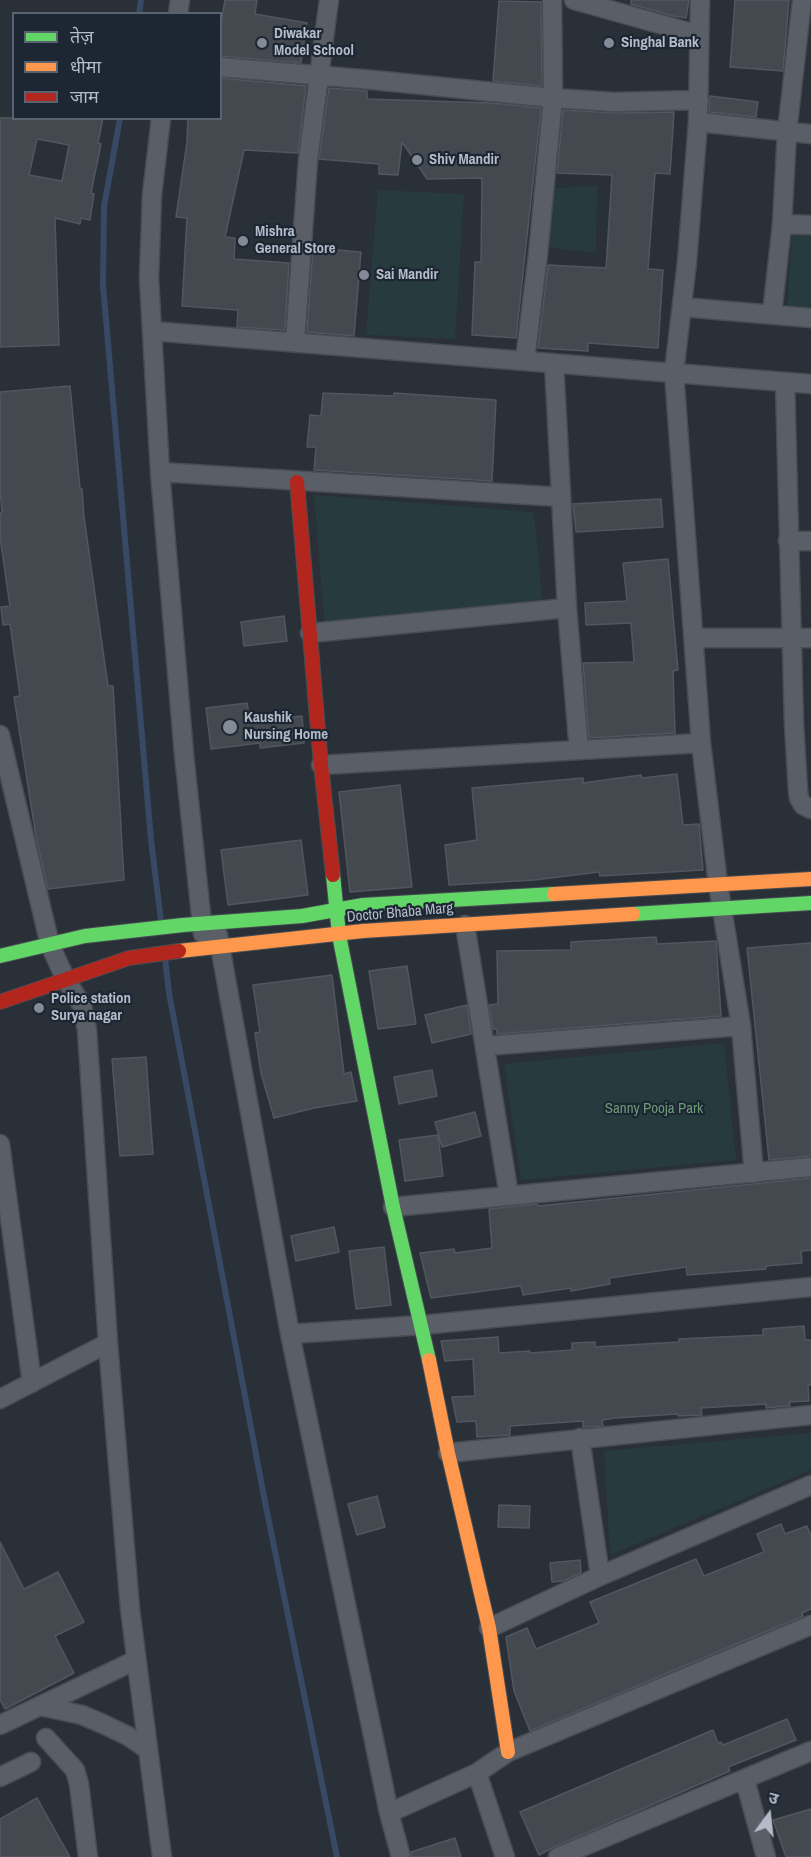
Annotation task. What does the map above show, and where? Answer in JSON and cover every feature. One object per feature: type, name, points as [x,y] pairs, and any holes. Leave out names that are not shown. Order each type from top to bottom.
[{"type":"street","points":[[295,342],[308,160],[329,0]]},
{"type":"street","points":[[525,360],[553,98],[552,0]]},
{"type":"street","points":[[574,0],[699,35]]},
{"type":"street","points":[[700,0],[698,122],[674,372],[701,743],[718,884],[741,1026],[754,1173]]},
{"type":"street","points":[[772,314],[782,224],[787,132],[805,37],[802,0]]},
{"type":"street","points":[[222,67],[553,98],[614,102],[699,100]]},
{"type":"street","points":[[161,120],[152,195],[149,278],[160,472],[184,754],[209,923],[204,948],[290,1334],[389,1813],[401,1857]]},
{"type":"street","points":[[698,122],[811,134]]},
{"type":"street","points":[[782,224],[811,225]]},
{"type":"street","points":[[682,307],[811,318]]},
{"type":"street","points":[[152,331],[811,384]]},
{"type":"street","points":[[554,363],[567,608],[579,750]]},
{"type":"street","points":[[785,383],[788,541],[798,791],[803,805],[811,809]]},
{"type":"street","points":[[160,472],[561,497]]},
{"type":"street","points":[[297,482],[321,765],[339,935],[393,1207],[422,1325],[448,1453],[489,1628],[508,1752]]},
{"type":"street","points":[[788,541],[811,541]]},
{"type":"street","points":[[310,633],[567,608]]},
{"type":"street","points":[[694,638],[811,638]]},
{"type":"street","points":[[0,735],[50,945],[66,980],[82,1005],[87,1030],[108,1343],[130,1609],[162,1857]]},
{"type":"street","points":[[321,765],[701,743]]},
{"type":"street","name":"Doctor Bhaba Marg","points":[[0,956],[86,936],[183,925],[302,916],[363,906],[811,879]]},
{"type":"street","name":"Doctor Bhaba Marg","points":[[0,1002],[129,958],[204,948],[363,931],[811,903]]},
{"type":"street","points":[[465,925],[509,1196]]},
{"type":"street","points":[[485,1046],[741,1026]]},
{"type":"street","points":[[0,1144],[32,1383]]},
{"type":"street","points":[[393,1207],[811,1167]]},
{"type":"street","points":[[290,1334],[422,1325],[811,1287]]},
{"type":"street","points":[[0,1399],[108,1343]]},
{"type":"street","points":[[448,1453],[811,1415]]},
{"type":"street","points":[[580,1438],[600,1576]]},
{"type":"street","points":[[489,1628],[600,1576],[811,1485]]},
{"type":"street","points":[[389,1813],[477,1773],[508,1752],[810,1629]]},
{"type":"street","points":[[0,1725],[136,1660]]},
{"type":"street","points":[[40,1706],[82,1715],[128,1736],[148,1750]]},
{"type":"street","points":[[46,1738],[75,1770],[79,1784],[88,1857]]},
{"type":"street","points":[[558,1857],[811,1751]]},
{"type":"street","points":[[0,1777],[31,1762]]},
{"type":"street","points":[[477,1773],[505,1857]]},
{"type":"street","points":[[745,1780],[766,1857]]},
{"type":"green space","points":[[597,186],[596,253],[547,247],[552,188]]},
{"type":"green space","points":[[378,190],[464,194],[455,339],[366,335]]},
{"type":"green space","points":[[792,234],[811,235],[811,311],[787,309]]},
{"type":"green space","points":[[314,495],[534,512],[544,617],[326,642]]},
{"type":"green space","name":"Sanny Pooja Park","points":[[724,1043],[736,1160],[521,1180],[504,1064]]},
{"type":"green space","points":[[811,1433],[811,1470],[610,1555],[604,1451]]},
{"type":"building","name":"Diwakar Model School","points":[[225,0],[257,0],[255,14],[307,23],[301,63],[222,56],[222,17]]},
{"type":"building","points":[[631,0],[689,0],[686,18],[631,4]]},
{"type":"building","points":[[735,0],[789,0],[783,71],[730,67]]},
{"type":"building","points":[[499,1],[541,2],[542,86],[493,81]]},
{"type":"building","points":[[222,78],[306,86],[298,153],[244,150],[225,237],[235,238],[234,259],[289,263],[285,330],[237,327],[238,310],[182,306],[187,218],[176,217],[188,120],[222,120]]},
{"type":"building","points":[[329,88],[367,91],[367,99],[492,103],[541,108],[516,338],[472,335],[475,262],[481,262],[482,178],[427,179],[402,142],[398,175],[379,174],[379,164],[319,159]]},
{"type":"building","points":[[710,96],[758,102],[756,117],[709,112]]},
{"type":"building","points":[[563,110],[614,113],[674,112],[670,174],[655,173],[648,269],[663,270],[658,348],[588,343],[588,351],[538,348],[548,265],[606,268],[612,175],[557,173]]},
{"type":"building","points":[[0,118],[103,120],[98,143],[101,144],[91,193],[94,194],[90,220],[81,218],[80,224],[55,218],[59,345],[0,347]],"holes":[[[37,139],[69,145],[62,181],[29,175]]]},
{"type":"building","points":[[313,248],[361,252],[354,336],[307,332]]},
{"type":"building","points":[[70,386],[80,489],[82,489],[108,686],[113,686],[124,880],[48,889],[36,837],[14,697],[20,696],[10,624],[3,625],[1,607],[10,606],[0,537],[0,513],[2,512],[0,392]]},
{"type":"building","points":[[323,393],[394,396],[394,393],[496,400],[492,481],[314,470],[316,447],[307,447],[310,415],[321,416]]},
{"type":"building","points":[[661,499],[663,527],[576,532],[573,504]]},
{"type":"building","points":[[668,559],[678,670],[673,671],[675,733],[589,738],[583,663],[634,662],[631,623],[586,625],[585,603],[627,601],[623,563]]},
{"type":"building","points":[[284,616],[287,641],[244,646],[241,622]]},
{"type":"building","points":[[247,703],[250,722],[302,716],[304,743],[260,748],[260,743],[211,749],[206,708]]},
{"type":"building","points":[[677,774],[683,825],[699,824],[703,870],[600,876],[599,872],[534,880],[449,885],[445,845],[477,840],[472,788],[583,778],[583,783],[641,775],[642,778]]},
{"type":"building","points":[[400,785],[412,887],[350,892],[339,792]]},
{"type":"building","points":[[301,840],[308,895],[228,905],[221,850]]},
{"type":"building","points":[[656,937],[657,944],[716,941],[721,1016],[497,1034],[497,1029],[493,1029],[489,1005],[498,1004],[497,951],[571,950],[571,942]]},
{"type":"building","points":[[811,943],[811,1156],[769,1160],[747,948]]},
{"type":"building","points":[[407,966],[416,1024],[378,1029],[369,971]]},
{"type":"building","points":[[332,975],[344,1074],[351,1072],[357,1101],[274,1118],[261,1073],[255,1033],[260,1032],[253,985]]},
{"type":"building","points":[[467,1005],[471,1034],[432,1043],[425,1015]]},
{"type":"building","points":[[146,1057],[153,1154],[120,1156],[112,1059]]},
{"type":"building","points":[[432,1070],[437,1096],[399,1104],[394,1077]]},
{"type":"building","points":[[475,1112],[481,1136],[442,1147],[435,1122]]},
{"type":"building","points":[[438,1135],[443,1176],[405,1181],[399,1140]]},
{"type":"building","points":[[811,1178],[811,1250],[801,1251],[802,1263],[766,1266],[766,1269],[687,1275],[686,1267],[609,1278],[610,1284],[571,1291],[571,1288],[523,1295],[521,1286],[431,1298],[420,1253],[454,1249],[455,1253],[492,1248],[489,1209]]},
{"type":"building","points":[[334,1227],[339,1252],[296,1261],[291,1236]]},
{"type":"building","points":[[384,1247],[391,1305],[356,1309],[349,1251]]},
{"type":"building","points":[[804,1326],[805,1340],[811,1340],[809,1401],[789,1402],[790,1406],[766,1408],[766,1404],[701,1408],[702,1415],[678,1416],[678,1414],[615,1418],[602,1420],[603,1426],[583,1427],[583,1421],[510,1426],[510,1435],[477,1437],[476,1421],[457,1422],[452,1397],[475,1396],[473,1359],[445,1361],[441,1341],[498,1337],[499,1353],[530,1351],[530,1353],[572,1350],[572,1343],[595,1342],[595,1347],[679,1342],[679,1339],[763,1335],[763,1329]]},
{"type":"building","points":[[377,1496],[385,1527],[357,1535],[348,1504]]},
{"type":"building","points":[[499,1505],[530,1506],[529,1528],[498,1527]]},
{"type":"building","points":[[781,1524],[785,1534],[807,1526],[811,1536],[811,1609],[802,1613],[803,1616],[530,1731],[514,1691],[506,1637],[527,1628],[536,1649],[599,1623],[590,1602],[696,1559],[704,1576],[764,1552],[757,1534]]},
{"type":"building","points":[[0,1542],[24,1589],[58,1572],[84,1622],[55,1636],[74,1673],[5,1709],[0,1700]]},
{"type":"building","points":[[580,1560],[581,1573],[563,1581],[552,1582],[550,1563]]},
{"type":"building","points":[[787,1719],[796,1740],[728,1767],[730,1771],[539,1855],[520,1812],[713,1730],[718,1743],[721,1742],[723,1745]]},
{"type":"building","points":[[37,1798],[70,1857],[0,1857],[0,1819]]},
{"type":"building","points":[[811,1809],[811,1857],[786,1857],[773,1820]]},
{"type":"building","points":[[455,1838],[461,1857],[412,1857],[411,1852]]},
{"type":"waterway","points":[[139,12],[141,0]]},
{"type":"waterway","points":[[120,120],[104,207],[103,285],[151,840],[161,921]]},
{"type":"waterway","points":[[165,958],[169,993],[265,1502],[337,1857]]},
{"type":"traffic: fast","points":[[333,875],[339,935],[393,1207],[429,1360]]},
{"type":"traffic: fast","points":[[0,956],[85,936],[183,925],[302,916],[363,905],[554,894]]},
{"type":"traffic: fast","points":[[633,914],[811,903]]},
{"type":"traffic: slow","points":[[554,894],[811,879]]},
{"type":"traffic: slow","points":[[179,951],[363,931],[633,914]]},
{"type":"traffic: slow","points":[[429,1360],[489,1628],[508,1752]]},
{"type":"traffic: jam","points":[[297,482],[321,765],[333,875]]},
{"type":"traffic: jam","points":[[0,1002],[129,958],[179,951]]},
{"type":"place","name":"Diwakar Model School","points":[[262,43]]},
{"type":"place","name":"Singhal Bank","points":[[609,43]]},
{"type":"place","name":"Shiv Mandir","points":[[417,160]]},
{"type":"place","name":"Mishra General Store","points":[[243,241]]},
{"type":"place","name":"Sai Mandir","points":[[364,275]]},
{"type":"place","name":"Kaushik Nursing Home","points":[[230,727]]},
{"type":"place","name":"Police station Surya nagar","points":[[39,1008]]}]
